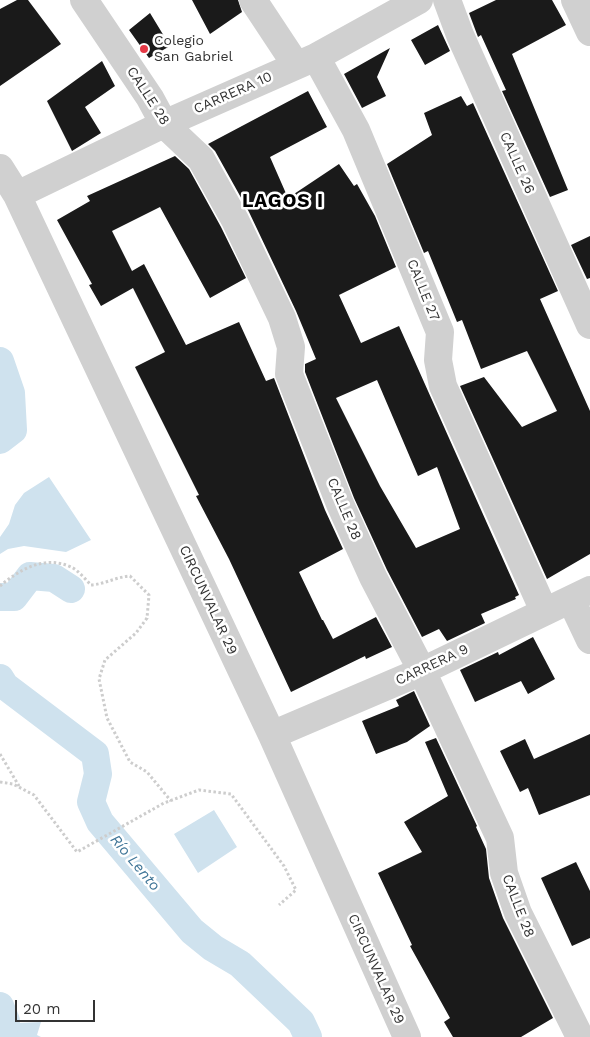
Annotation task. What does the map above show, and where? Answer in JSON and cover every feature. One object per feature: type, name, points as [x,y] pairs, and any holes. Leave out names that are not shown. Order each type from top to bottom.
[{"type":"street","name":"CALLE 28","points":[[84,0],[150,98],[164,124],[201,159],[235,220],[282,318],[291,347],[289,374],[322,457],[373,577],[422,671],[500,838],[504,873],[518,913],[580,1037]]},
{"type":"street","name":"CALLE 27","points":[[253,0],[306,61],[356,130],[440,332],[438,360],[443,386],[544,611]]},
{"type":"street","name":"CARRERA 10","points":[[17,195],[164,124],[306,61],[419,0]]},
{"type":"street","name":"CALLE 26","points":[[447,0],[460,35],[590,325]]},
{"type":"street","points":[[575,0],[590,32]]},
{"type":"street","name":"CIRCUNVALAR 29","points":[[0,168],[17,195],[272,735],[407,1037]]},
{"type":"street","points":[[580,595],[590,640]]},
{"type":"street","name":"CARRERA 9","points":[[272,735],[422,671],[580,595]]},
{"type":"path","points":[[0,586],[6,580],[36,563],[52,562],[72,567],[91,585],[104,584],[118,577],[130,576],[149,595],[147,618],[136,633],[105,660],[99,679],[107,718],[130,762],[147,772],[171,801]]},
{"type":"path","points":[[0,754],[19,787]]},
{"type":"path","points":[[0,782],[13,784],[34,795],[77,852],[171,801],[199,790],[231,794],[284,866],[296,890],[279,905]]},
{"type":"water","points":[[49,477],[91,540],[66,552],[24,546],[8,549],[0,554],[0,537],[9,524],[15,505],[24,493]]},
{"type":"water","points":[[214,810],[237,847],[198,873],[174,834]]},
{"type":"water","points":[[41,1022],[37,1035],[41,1037],[1,1037],[4,1028],[19,1023]]},
{"type":"building","points":[[17,0],[28,0],[61,44],[0,86],[0,9]]},
{"type":"building","points":[[192,0],[238,0],[242,12],[210,34]]},
{"type":"building","points":[[496,0],[552,0],[566,25],[512,54],[568,190],[550,197],[502,91],[506,90],[481,35],[478,37],[469,13]]},
{"type":"building","points":[[150,13],[170,46],[149,58],[129,30]]},
{"type":"building","points":[[438,25],[450,51],[425,65],[411,40]]},
{"type":"building","points":[[390,48],[377,77],[386,96],[362,108],[344,74]]},
{"type":"building","points":[[102,61],[115,86],[85,107],[101,133],[72,151],[47,101]]},
{"type":"building","points":[[308,91],[327,127],[270,157],[288,198],[339,164],[354,186],[357,184],[375,216],[396,267],[339,295],[361,343],[399,326],[519,595],[515,597],[516,599],[481,614],[485,623],[447,641],[439,629],[422,637],[387,570],[354,498],[305,372],[305,364],[316,359],[296,311],[249,212],[215,151],[208,144]],"holes":[[[377,380],[418,476],[437,467],[460,529],[416,548],[380,486],[336,398]]]},
{"type":"building","points":[[461,96],[467,106],[473,103],[558,291],[540,299],[590,411],[590,554],[547,579],[460,386],[484,377],[522,427],[557,411],[527,351],[481,369],[462,320],[457,322],[428,251],[424,253],[387,164],[432,135],[424,113]]},
{"type":"building","points":[[175,156],[189,169],[246,278],[210,298],[160,207],[112,231],[132,271],[144,264],[186,345],[239,322],[266,381],[274,378],[325,510],[343,549],[299,572],[333,639],[376,617],[392,647],[366,659],[365,656],[291,692],[229,559],[196,496],[199,495],[135,367],[165,352],[133,288],[101,306],[89,285],[92,284],[57,220],[90,201],[87,196]]},
{"type":"building","points":[[590,236],[590,278],[587,279],[571,245]]},
{"type":"building","points":[[533,637],[555,679],[528,694],[521,681],[475,702],[460,670],[498,652],[499,655]]},
{"type":"building","points":[[414,691],[430,726],[407,742],[376,754],[362,721],[399,706],[396,700]]},
{"type":"building","points":[[590,734],[590,795],[539,815],[528,788],[520,792],[500,751],[525,739],[534,759]]},
{"type":"building","points":[[436,738],[486,849],[489,878],[503,918],[553,1018],[521,1037],[453,1037],[444,1022],[450,1018],[410,946],[412,945],[378,873],[422,852],[404,822],[448,796],[425,742]]},
{"type":"building","points":[[576,862],[590,891],[590,938],[572,946],[541,878]]},
{"type":"waterway","points":[[0,361],[11,393],[13,430],[0,440]]},
{"type":"waterway","points":[[0,597],[14,597],[30,576],[54,578],[71,589]]},
{"type":"waterway","name":"Río Lento","points":[[0,678],[5,686],[95,754],[98,774],[91,802],[100,822],[192,931],[213,948],[240,964],[301,1022],[308,1037]]},
{"type":"waterway","name":"Río Lento","points":[[0,1006],[6,1021],[1,1037]]},
{"type":"place","name":"Colegio San Gabriel","points":[[144,49]]},
{"type":"district","name":"LAGOS I","points":[[283,201]]}]
